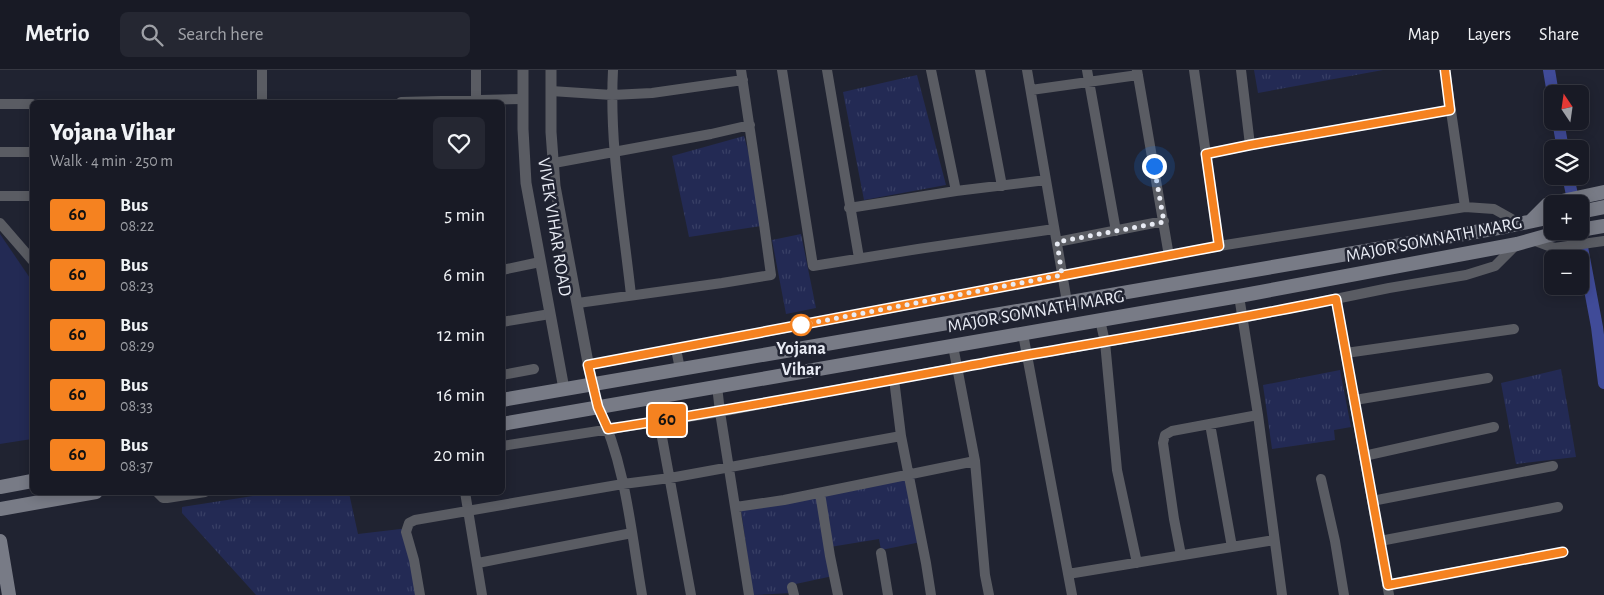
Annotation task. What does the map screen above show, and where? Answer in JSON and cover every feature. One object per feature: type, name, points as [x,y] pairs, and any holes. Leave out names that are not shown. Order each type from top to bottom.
[{"type":"main road","name":"MAJOR SOMNATH MARG","points":[[1589,198],[1604,192]]},
{"type":"main road","points":[[1589,210],[1604,207]]},
{"type":"main road","name":"MAJOR SOMNATH MARG","points":[[505,399],[1525,222],[1544,215]]},
{"type":"main road","points":[[1589,228],[1604,226]]},
{"type":"main road","name":"MAJOR SOMNATH MARG","points":[[505,423],[1239,296],[1533,240],[1552,242],[1556,240]]},
{"type":"main road","points":[[592,384],[598,407]]},
{"type":"main road","points":[[564,389],[568,412]]},
{"type":"main road","points":[[0,487],[30,481]]},
{"type":"main road","points":[[0,509],[79,495]]},
{"type":"main road","points":[[0,541],[9,595]]},
{"type":"street","points":[[262,70],[262,100]]},
{"type":"street","points":[[476,70],[476,100]]},
{"type":"street","name":"VIVEK VIHAR ROAD","points":[[522,70],[526,183],[564,389]]},
{"type":"street","points":[[551,70],[556,186],[592,384]]},
{"type":"street","points":[[614,70],[612,95],[615,151],[631,295]]},
{"type":"street","points":[[782,70],[813,266],[1054,229]]},
{"type":"street","points":[[827,70],[859,258]]},
{"type":"street","points":[[931,70],[956,192]]},
{"type":"street","points":[[980,70],[1002,186]]},
{"type":"street","points":[[1027,70],[1067,302]]},
{"type":"street","points":[[1087,70],[1116,231]]},
{"type":"street","points":[[1194,70],[1219,246]]},
{"type":"street","points":[[1241,70],[1250,145]]},
{"type":"street","points":[[1445,70],[1465,207]]},
{"type":"street","points":[[1031,90],[1089,82],[1137,72],[1169,256]]},
{"type":"street","points":[[551,91],[612,95],[652,93],[742,75],[770,275],[722,284],[578,303]]},
{"type":"street","points":[[500,100],[523,99]]},
{"type":"street","points":[[0,104],[30,104]]},
{"type":"street","points":[[1206,154],[1450,110]]},
{"type":"street","points":[[554,163],[750,125]]},
{"type":"street","points":[[0,152],[30,152]]},
{"type":"street","points":[[849,208],[1046,180]]},
{"type":"street","points":[[0,196],[30,196]]},
{"type":"street","points":[[588,365],[1219,246],[1465,207],[1494,210],[1525,222]]},
{"type":"street","points":[[1057,242],[1164,222]]},
{"type":"street","points":[[0,223],[30,258]]},
{"type":"street","points":[[1552,242],[1604,241]]},
{"type":"street","points":[[505,446],[720,412],[894,379],[1242,318],[1466,275],[1484,270],[1501,261],[1517,244]]},
{"type":"street","points":[[505,269],[540,262]]},
{"type":"street","points":[[1239,296],[1258,415],[1282,595]]},
{"type":"street","points":[[1336,299],[1388,590],[1563,552]]},
{"type":"street","points":[[505,322],[550,314]]},
{"type":"street","points":[[1100,320],[1117,470],[1137,563]]},
{"type":"street","points":[[1346,353],[1514,329]]},
{"type":"street","points":[[1023,334],[1072,595]]},
{"type":"street","points":[[953,346],[976,461],[985,575],[989,595]]},
{"type":"street","points":[[676,349],[680,369]]},
{"type":"street","points":[[505,374],[534,369]]},
{"type":"street","points":[[1354,400],[1488,378]]},
{"type":"street","points":[[894,379],[901,436],[931,595]]},
{"type":"street","points":[[717,386],[749,595]]},
{"type":"street","points":[[598,407],[608,429],[623,484],[642,595]]},
{"type":"street","points":[[1181,555],[1163,443],[1165,435],[1172,431],[1258,415]]},
{"type":"street","points":[[659,421],[691,595]]},
{"type":"street","points":[[1210,424],[1232,547]]},
{"type":"street","points":[[1364,456],[1494,427]]},
{"type":"street","points":[[420,595],[414,560],[406,532],[409,523],[415,520],[623,484],[670,478],[901,436]]},
{"type":"street","points":[[736,507],[820,493],[976,461]]},
{"type":"street","points":[[1372,501],[1553,466]]},
{"type":"street","points":[[1321,479],[1344,595]]},
{"type":"street","points":[[820,493],[838,595]]},
{"type":"street","points":[[160,495],[163,498],[186,495]]},
{"type":"street","points":[[465,495],[482,595]]},
{"type":"street","points":[[1380,541],[1558,507]]},
{"type":"street","points":[[478,563],[632,533]]},
{"type":"street","points":[[1068,574],[1274,540]]},
{"type":"street","points":[[881,553],[888,595]]},
{"type":"green space","points":[[1254,70],[1383,70],[1258,93]]},
{"type":"green space","points":[[917,75],[946,185],[864,200],[843,92]]},
{"type":"green space","points":[[744,136],[749,154],[761,226],[689,237],[672,156]]},
{"type":"green space","points":[[0,234],[30,278],[30,439],[0,444]]},
{"type":"green space","points":[[801,234],[816,308],[786,314],[772,240]]},
{"type":"green space","points":[[1561,369],[1576,457],[1516,464],[1501,383]]},
{"type":"green space","points":[[1340,370],[1351,427],[1334,430],[1335,440],[1272,449],[1263,385]]},
{"type":"green space","points":[[914,478],[926,541],[881,550],[879,539],[830,547],[833,576],[791,585],[792,593],[753,595],[741,510]]},
{"type":"green space","points":[[259,495],[349,495],[358,534],[409,528],[418,595],[256,595],[182,513],[182,507]]},
{"type":"waterway","points":[[1549,70],[1552,85]]},
{"type":"waterway","points":[[1560,130],[1561,140]]},
{"type":"waterway","points":[[1570,185],[1572,195]]},
{"type":"waterway","points":[[1581,240],[1597,327],[1604,383]]},
{"type":"bus line","name":"60","points":[[1445,70],[1450,110],[1206,154],[1219,246],[588,365],[598,407],[608,429],[720,412],[894,379],[1242,318],[1336,299],[1388,585],[1563,552]]},
{"type":"place","name":"Yojana Vihar","points":[[801,325]]},
{"type":"route","points":[[801,325],[1062,275],[1057,242],[1164,222],[1154,166]]}]
